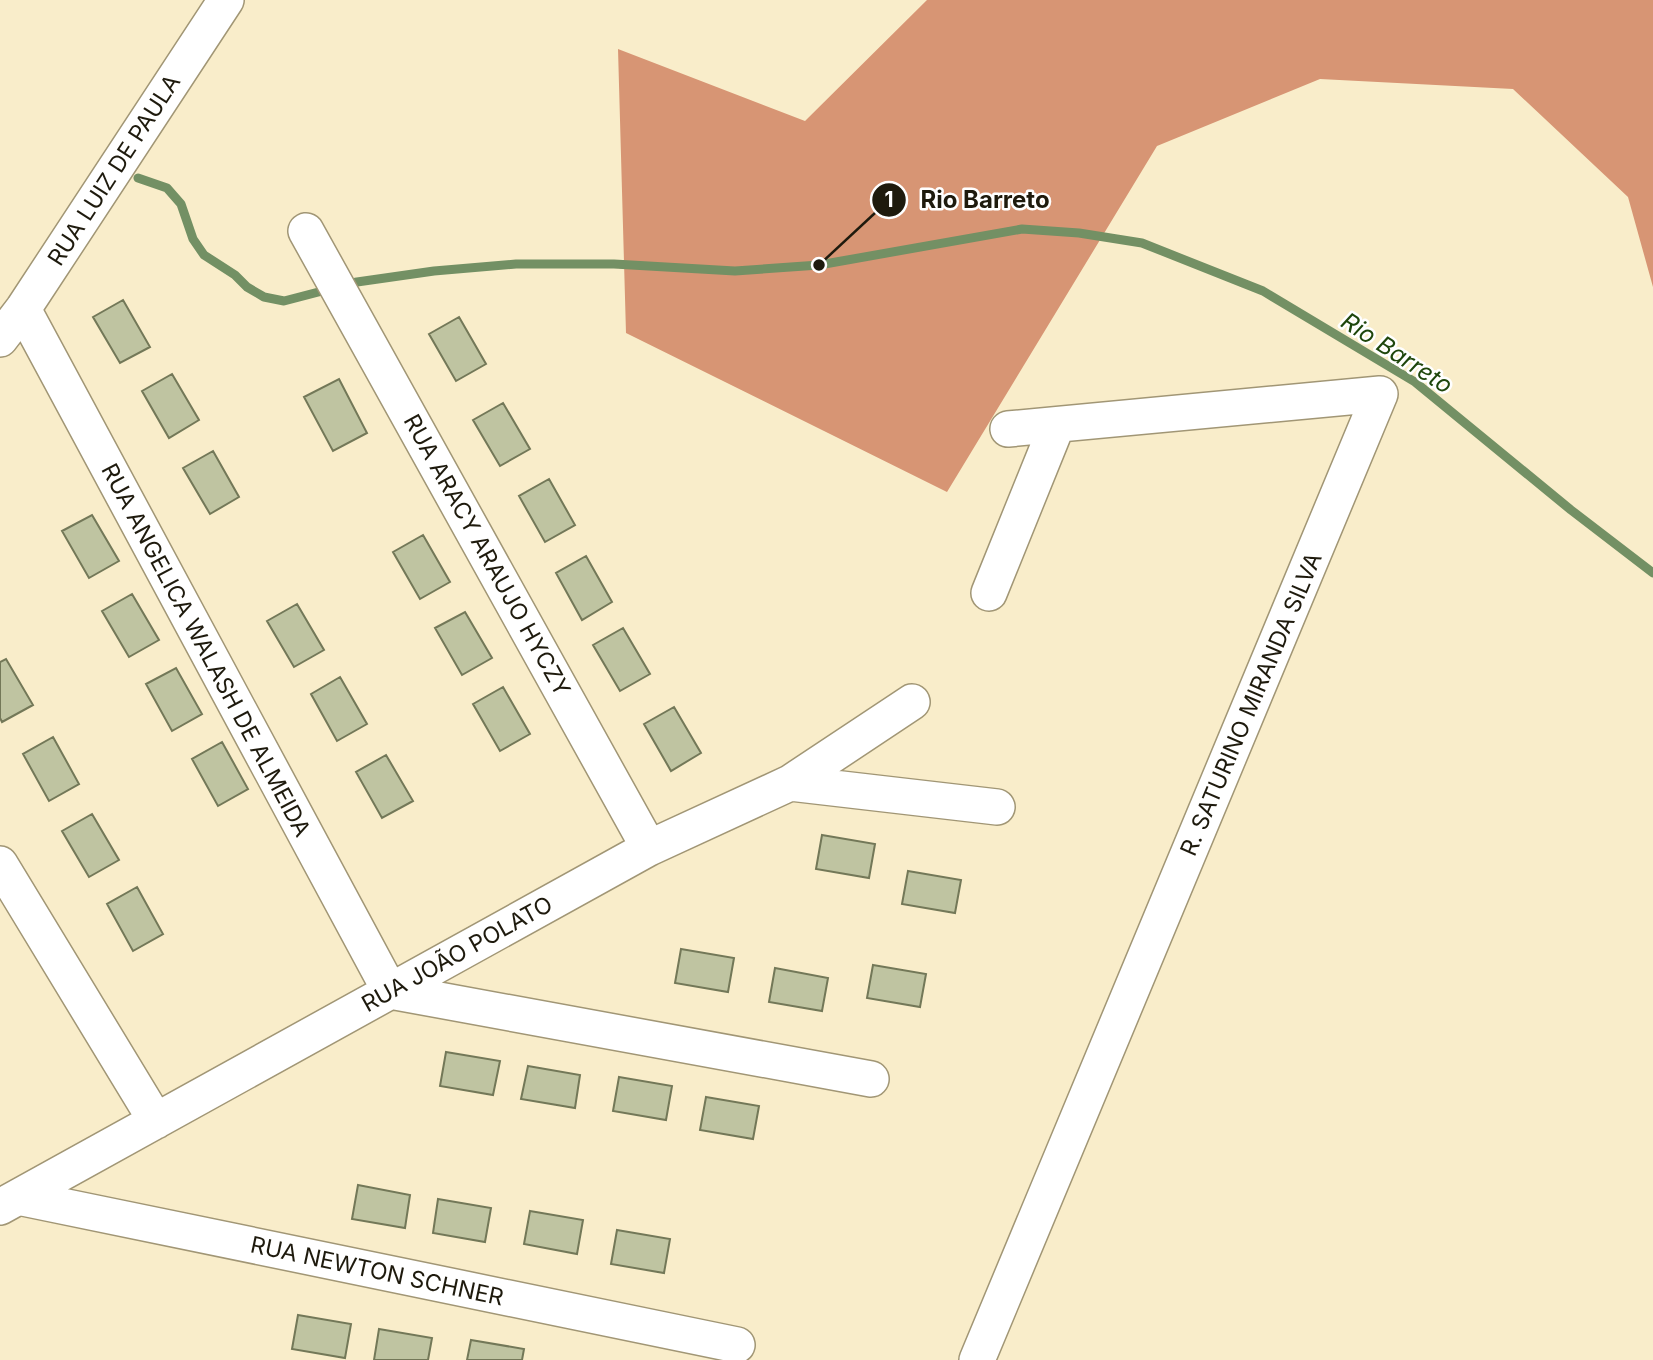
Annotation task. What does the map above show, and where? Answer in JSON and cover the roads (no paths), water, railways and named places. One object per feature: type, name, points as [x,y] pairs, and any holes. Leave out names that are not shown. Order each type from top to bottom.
[{"type":"street","name":"RUA LUIZ DE PAULA","points":[[0,339],[23,309],[226,0]]},
{"type":"street","name":"RUA ARACY ARAUJO HYCZY","points":[[306,231],[649,848]]},
{"type":"street","name":"RUA ANGELICA WALASH DE ALMEIDA","points":[[23,309],[390,991]]},
{"type":"street","name":"R. SATURINO MIRANDA SILVA","points":[[977,1360],[1380,394],[1008,429]]},
{"type":"street","points":[[989,593],[1058,425]]},
{"type":"street","name":"RUA JOÃO POLATO","points":[[9,1202],[649,848],[790,783],[912,702]]},
{"type":"street","points":[[790,783],[998,807]]},
{"type":"street","points":[[0,864],[156,1121]]},
{"type":"street","points":[[390,991],[871,1079]]},
{"type":"street","name":"RUA NEWTON SCHNER","points":[[9,1202],[737,1345]]},
{"type":"waterway","name":"Rio Barreto","points":[[138,178],[167,188],[181,204],[193,239],[204,255],[264,297],[284,301],[330,289]]},
{"type":"waterway","name":"Rio Barreto","points":[[344,285],[434,271],[516,264],[614,264],[735,271],[819,265],[1022,229],[1079,233],[1142,243],[1263,291],[1415,382],[1571,510],[1653,573]]},
{"type":"place","name":"Rio Barreto","points":[[819,265]]}]
